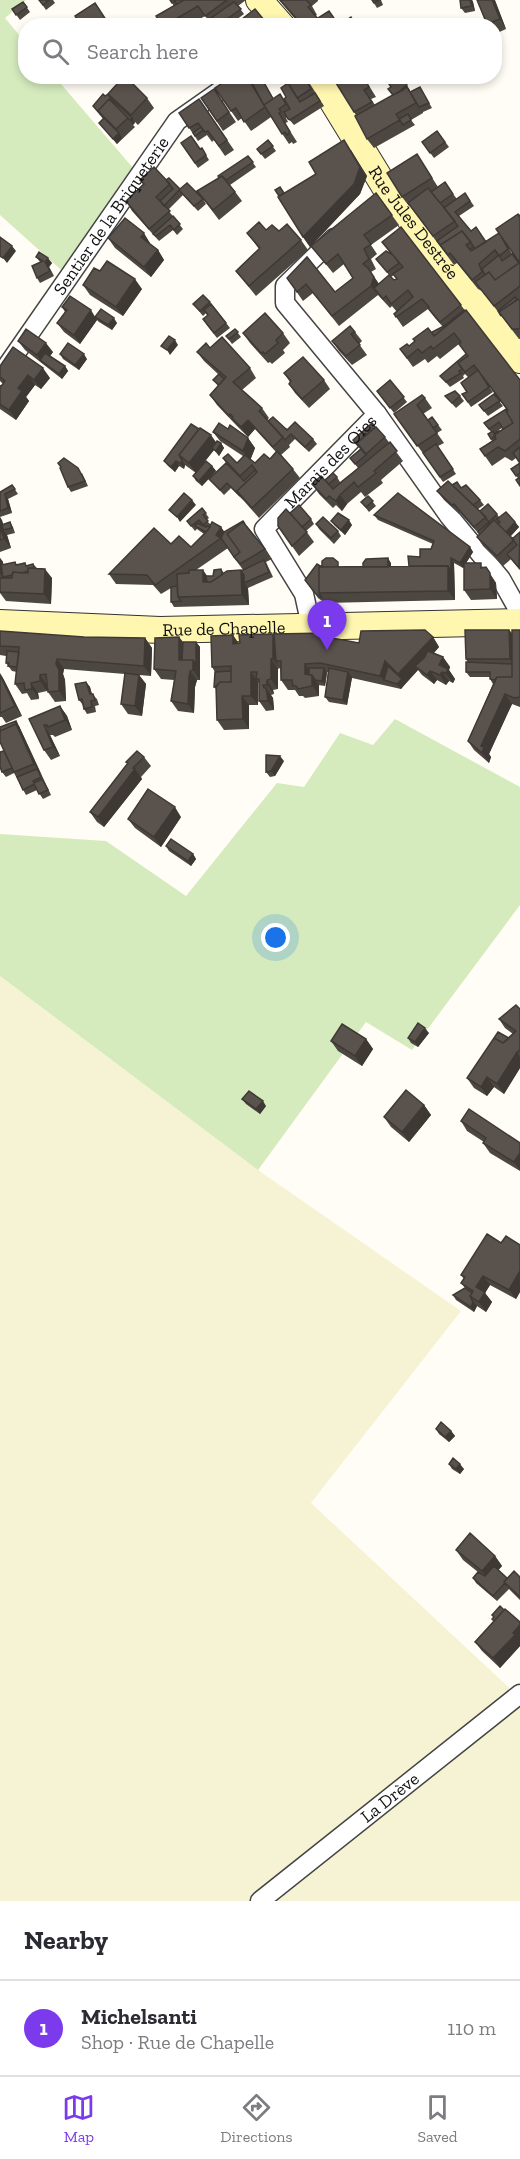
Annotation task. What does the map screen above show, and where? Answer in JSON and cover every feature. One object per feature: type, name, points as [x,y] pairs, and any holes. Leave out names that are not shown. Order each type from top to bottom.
[{"type":"main road","points":[[258,0],[275,18]]},
{"type":"main road","name":"Rue Jules Destrée","points":[[321,84],[381,191],[520,360]]},
{"type":"main road","name":"Rue de Chapelle","points":[[0,623],[160,630],[520,622]]},
{"type":"street","name":"Sentier de la Briqueterie","points":[[0,376],[177,121],[230,84]]},
{"type":"street","points":[[343,229],[285,286],[285,303],[377,414]]},
{"type":"street","name":"Marais des Oies","points":[[311,626],[304,594],[264,529],[377,414],[449,516],[501,579],[520,613]]},
{"type":"street","name":"La Drève","points":[[260,1901],[520,1694]]},
{"type":"shaded area","points":[[0,976],[258,1170],[461,1311],[311,1503],[518,1696],[520,1694],[520,1901],[0,1901]]},
{"type":"green space","points":[[0,0],[26,0],[5,18],[18,34],[18,84],[61,84],[139,175],[69,277],[0,215]]},
{"type":"green space","points":[[395,719],[520,787],[520,905],[412,1050],[366,1022],[258,1170],[0,976],[0,834],[106,841],[186,896],[277,783],[304,787],[340,733],[373,745]]},
{"type":"building","points":[[39,0],[49,0],[43,5]]},
{"type":"building","points":[[170,0],[184,0],[177,4]]},
{"type":"building","points":[[184,0],[227,0],[205,16],[198,6],[178,18],[157,18],[156,16]]},
{"type":"building","points":[[280,0],[306,0],[311,5],[308,7],[317,18],[296,18]]},
{"type":"building","points":[[460,0],[470,0],[472,6],[461,8]]},
{"type":"building","points":[[477,0],[492,0],[500,18],[484,18]]},
{"type":"building","points":[[23,2],[27,7],[16,15],[12,9]]},
{"type":"building","points":[[234,2],[241,9],[228,18],[211,18]]},
{"type":"building","points":[[95,3],[105,18],[76,18],[75,16]]},
{"type":"building","points":[[255,9],[262,18],[243,18]]},
{"type":"building","points":[[329,11],[334,18],[318,18]]},
{"type":"building","points":[[117,84],[133,84],[147,98],[131,115],[108,94]]},
{"type":"building","points":[[221,84],[252,84],[265,107],[244,122],[236,108],[231,111],[215,88]]},
{"type":"building","points":[[253,84],[265,84],[273,99],[264,105]]},
{"type":"building","points":[[289,84],[308,84],[311,89],[297,98]]},
{"type":"building","points":[[289,84],[300,102],[315,93],[320,101],[290,120],[284,112],[290,109],[281,88]]},
{"type":"building","points":[[337,84],[367,84],[369,87],[364,90],[372,102],[354,112]]},
{"type":"building","points":[[389,84],[407,85],[393,95],[388,89],[391,87]]},
{"type":"building","points":[[407,87],[416,103],[396,114],[400,120],[367,139],[355,116]]},
{"type":"building","points":[[420,87],[429,103],[419,107],[410,92]]},
{"type":"building","points":[[214,89],[229,112],[217,121],[201,98]]},
{"type":"building","points":[[103,94],[105,96],[108,94],[132,118],[130,120],[109,99],[98,111],[101,115],[93,106]]},
{"type":"building","points":[[280,94],[286,104],[279,109],[281,112],[279,113],[290,132],[287,135],[285,132],[282,134],[264,105]]},
{"type":"building","points":[[109,99],[128,118],[116,129],[98,111]]},
{"type":"building","points":[[199,99],[227,140],[219,146],[208,131],[205,132],[198,123],[189,128],[179,113]]},
{"type":"building","points":[[408,114],[411,120],[403,125],[399,119]]},
{"type":"building","points":[[104,118],[119,133],[113,139],[99,123]]},
{"type":"building","points":[[201,127],[203,130],[195,136],[193,133]]},
{"type":"building","points":[[437,131],[445,142],[430,153],[422,142]]},
{"type":"building","points":[[191,136],[206,155],[195,163],[181,143]]},
{"type":"building","points":[[268,140],[273,146],[261,154],[257,149]]},
{"type":"building","points":[[344,140],[360,167],[354,184],[303,237],[278,197],[316,174],[309,162]]},
{"type":"building","points":[[417,154],[432,178],[402,197],[387,173]]},
{"type":"building","points":[[248,156],[253,162],[226,180],[222,176],[219,178],[218,176]]},
{"type":"building","points":[[154,167],[170,184],[156,197],[170,211],[149,229],[126,201],[144,184],[140,180]]},
{"type":"building","points":[[222,176],[235,192],[213,210],[197,191]]},
{"type":"building","points":[[169,178],[180,189],[187,183],[203,199],[194,206],[179,190],[164,206],[160,201],[173,189],[166,180]]},
{"type":"building","points":[[445,182],[453,194],[440,203],[431,192]]},
{"type":"building","points":[[280,187],[284,193],[279,196],[275,190]]},
{"type":"building","points":[[428,188],[455,221],[433,236],[408,203]]},
{"type":"building","points":[[376,193],[392,215],[364,235],[371,244],[364,249],[369,259],[363,264],[374,277],[371,286],[332,316],[306,284],[297,292],[287,278],[307,257],[335,292],[353,278],[338,254],[326,264],[311,246]]},
{"type":"building","points":[[465,193],[470,201],[455,212],[471,231],[476,227],[486,242],[471,251],[470,249],[474,247],[462,231],[440,245],[437,241],[458,226],[444,208]]},
{"type":"building","points":[[518,214],[520,215],[520,263],[496,229]]},
{"type":"building","points":[[173,216],[180,224],[174,230],[170,225],[156,236],[153,234]]},
{"type":"building","points":[[125,218],[144,233],[141,237],[158,250],[144,267],[108,238]]},
{"type":"building","points":[[259,222],[266,230],[272,225],[279,231],[287,224],[301,240],[249,286],[236,271],[260,248],[247,233]]},
{"type":"building","points":[[401,227],[461,305],[440,322],[422,299],[396,317],[394,314],[413,297],[408,290],[391,304],[386,296],[383,299],[374,288],[389,275],[394,280],[397,279],[393,274],[403,267],[382,242]]},
{"type":"building","points":[[462,231],[471,242],[466,245],[471,251],[499,233],[508,249],[499,256],[495,250],[479,264],[482,272],[472,280],[450,253],[448,255],[440,245]]},
{"type":"building","points":[[0,237],[12,246],[3,258],[0,256]]},
{"type":"building","points":[[386,251],[393,255],[399,263],[387,272],[376,259]]},
{"type":"building","points":[[39,252],[48,258],[45,262],[50,271],[37,278],[32,266],[43,261],[36,257]]},
{"type":"building","points":[[512,254],[519,263],[495,280],[489,272],[485,275],[482,269],[499,255],[502,261]]},
{"type":"building","points":[[107,261],[135,279],[116,307],[83,285],[94,268],[100,271]]},
{"type":"building","points":[[519,263],[520,286],[494,306],[475,282],[489,272],[495,280]]},
{"type":"building","points":[[203,295],[210,302],[200,311],[193,304]]},
{"type":"building","points":[[70,296],[91,310],[74,335],[57,323],[67,310],[62,307]]},
{"type":"building","points":[[515,297],[517,300],[499,312],[501,316],[498,311]]},
{"type":"building","points":[[518,299],[520,301],[520,328],[512,329],[499,312]]},
{"type":"building","points":[[211,304],[226,323],[214,333],[203,319],[208,315],[204,310]]},
{"type":"building","points":[[101,309],[114,318],[108,325],[95,317]]},
{"type":"building","points":[[464,310],[434,336],[432,332],[444,326]]},
{"type":"building","points":[[466,310],[520,380],[520,439],[505,451],[498,447],[485,456],[480,449],[496,439],[494,435],[513,423],[506,411],[508,410],[474,365],[465,372],[458,363],[468,356],[454,333],[433,349],[431,346],[422,353],[418,349],[407,358],[400,349],[407,344],[409,346],[415,341],[413,339],[428,328],[434,336]]},
{"type":"building","points":[[265,313],[283,333],[276,340],[278,343],[265,354],[261,353],[243,333]]},
{"type":"building","points":[[350,326],[355,332],[351,334],[360,345],[346,356],[332,341]]},
{"type":"building","points":[[26,329],[46,343],[37,355],[18,341]]},
{"type":"building","points":[[235,329],[238,332],[229,339],[226,336]]},
{"type":"building","points":[[169,336],[175,340],[167,350],[161,346]]},
{"type":"building","points":[[222,337],[250,368],[233,382],[262,408],[259,411],[283,437],[273,447],[248,420],[241,427],[210,395],[226,377],[197,352],[206,343],[210,348]]},
{"type":"building","points":[[68,343],[84,354],[75,365],[60,354]]},
{"type":"building","points":[[13,347],[43,368],[34,380],[28,375],[18,388],[22,391],[9,410],[0,404],[0,388],[5,381],[0,377],[0,366]]},
{"type":"building","points":[[45,353],[65,366],[59,374],[40,360]]},
{"type":"building","points":[[466,354],[468,356],[458,363],[462,369],[459,371],[461,373],[446,382],[440,376]]},
{"type":"building","points":[[303,357],[324,380],[302,399],[289,384],[291,381],[284,373]]},
{"type":"building","points":[[478,370],[489,387],[468,402],[462,394],[467,392],[461,383]]},
{"type":"building","points":[[219,374],[224,379],[219,385],[213,380]]},
{"type":"building","points":[[390,380],[404,397],[390,408],[377,391]]},
{"type":"building","points":[[455,391],[460,396],[452,403],[445,396]]},
{"type":"building","points":[[494,394],[500,401],[484,411],[479,405]]},
{"type":"building","points":[[422,395],[425,398],[417,405],[437,433],[417,446],[394,414]]},
{"type":"building","points":[[506,409],[513,423],[503,429],[499,422],[489,429],[484,423]]},
{"type":"building","points":[[273,417],[287,430],[295,422],[313,439],[305,447],[291,434],[285,440],[268,421]]},
{"type":"building","points":[[432,417],[438,425],[433,428],[428,420]]},
{"type":"building","points":[[219,423],[228,429],[230,425],[248,438],[243,451],[213,432]]},
{"type":"building","points":[[372,423],[375,427],[357,443],[359,447],[353,440]]},
{"type":"building","points":[[191,424],[199,429],[179,455],[182,460],[181,464],[176,461],[171,467],[164,461]]},
{"type":"building","points":[[376,427],[385,437],[366,454],[357,443]]},
{"type":"building","points":[[200,428],[211,435],[189,463],[179,455]]},
{"type":"building","points":[[493,431],[494,433],[499,431],[491,439],[488,434]]},
{"type":"building","points":[[217,441],[221,443],[216,451],[212,448]]},
{"type":"building","points":[[390,442],[397,451],[374,471],[376,473],[358,487],[354,482],[336,501],[329,496],[326,499],[312,484],[321,476],[333,489]]},
{"type":"building","points":[[436,444],[453,469],[440,477],[423,453]]},
{"type":"building","points":[[520,447],[520,463],[513,453]]},
{"type":"building","points":[[361,449],[366,455],[355,464],[350,458]]},
{"type":"building","points":[[277,451],[293,469],[252,508],[237,491],[257,472],[252,465],[240,476],[223,458],[228,454],[237,463],[245,455],[255,463],[264,454],[270,459]]},
{"type":"building","points":[[64,458],[78,468],[85,481],[68,487],[58,463]]},
{"type":"building","points":[[206,461],[212,466],[199,481],[193,476]]},
{"type":"building","points":[[226,463],[244,481],[255,470],[257,472],[237,491],[240,496],[227,483],[220,490],[209,479]]},
{"type":"building","points":[[520,463],[520,473],[516,476],[511,469]]},
{"type":"building","points":[[333,473],[337,477],[329,484],[325,480]]},
{"type":"building","points":[[448,481],[486,517],[474,527],[454,504],[452,505],[437,491]]},
{"type":"building","points":[[457,482],[461,488],[466,485],[480,500],[473,505],[452,485]]},
{"type":"building","points":[[12,485],[15,489],[5,494],[8,508],[0,511],[0,492]]},
{"type":"building","points":[[184,493],[192,500],[177,517],[169,510]]},
{"type":"building","points":[[398,493],[470,547],[460,563],[451,558],[451,571],[448,566],[409,566],[408,556],[420,557],[420,549],[431,549],[434,541],[374,515]]},
{"type":"building","points":[[368,496],[373,501],[366,507],[361,502]]},
{"type":"building","points":[[488,504],[497,514],[489,522],[480,511]]},
{"type":"building","points":[[299,505],[311,519],[302,527],[290,513]]},
{"type":"building","points":[[202,508],[206,513],[203,515],[208,521],[203,525],[199,520],[191,526],[187,521]]},
{"type":"building","points":[[286,509],[307,532],[292,546],[278,526],[278,518]]},
{"type":"building","points":[[506,512],[515,522],[506,532],[498,524],[500,522],[497,519]]},
{"type":"building","points":[[338,513],[349,520],[341,530],[331,521]]},
{"type":"building","points":[[323,517],[338,531],[331,538],[316,524]]},
{"type":"building","points":[[494,520],[514,540],[497,556],[477,537]]},
{"type":"building","points":[[243,521],[245,524],[243,522],[227,534],[240,552],[234,557],[221,538],[224,532]]},
{"type":"building","points":[[10,522],[12,528],[3,530],[2,525]]},
{"type":"building","points":[[212,522],[221,527],[216,535],[221,538],[155,585],[147,575],[109,574],[154,528],[171,544],[179,536],[191,547],[208,530]]},
{"type":"building","points":[[243,522],[265,549],[240,564],[234,557],[240,552],[227,534]]},
{"type":"building","points":[[197,523],[210,527],[206,532],[195,526]]},
{"type":"building","points":[[490,523],[480,534],[478,532]]},
{"type":"building","points":[[0,526],[4,539],[0,540]]},
{"type":"building","points":[[520,532],[519,568],[507,554],[517,545],[512,539]]},
{"type":"building","points":[[326,558],[333,558],[338,562],[338,567],[322,567],[322,561]]},
{"type":"building","points":[[388,558],[388,567],[363,567],[366,559]]},
{"type":"building","points":[[264,560],[269,572],[244,583],[244,575],[241,571]]},
{"type":"building","points":[[15,562],[16,565],[33,564],[34,568],[28,568],[28,571],[22,573],[13,572],[12,575],[3,577],[1,565]]},
{"type":"building","points":[[464,563],[481,563],[481,568],[486,567],[490,573],[490,589],[464,590]]},
{"type":"building","points":[[317,564],[322,567],[319,567],[319,593],[322,598],[305,580]]},
{"type":"building","points":[[448,566],[448,591],[319,593],[319,567]]},
{"type":"building","points":[[28,568],[45,569],[44,594],[0,592],[0,578],[12,578],[13,572],[28,573]]},
{"type":"building","points":[[221,569],[222,575],[207,582],[206,576],[213,576],[214,570]]},
{"type":"building","points":[[189,570],[203,570],[203,582],[211,582],[227,571],[241,570],[242,595],[178,597],[177,574],[189,573]]},
{"type":"building","points":[[177,586],[178,597],[181,601],[171,602],[171,587]]},
{"type":"building","points":[[425,630],[433,637],[398,674],[385,661],[380,676],[320,663],[305,664],[305,674],[312,675],[312,686],[298,689],[293,686],[292,680],[281,680],[281,661],[276,661],[274,634],[327,633],[326,637],[359,643],[361,631]]},
{"type":"building","points":[[465,630],[509,630],[510,659],[466,659]]},
{"type":"building","points":[[512,630],[520,630],[520,697],[514,698],[505,694],[481,746],[484,747],[482,753],[468,741],[497,677],[512,677]]},
{"type":"building","points":[[0,631],[84,637],[145,638],[144,666],[57,659],[59,691],[48,692],[46,674],[40,675],[40,681],[31,683],[32,689],[25,690],[24,683],[15,684],[19,647],[0,646]]},
{"type":"building","points":[[273,634],[271,679],[267,680],[267,685],[263,685],[266,688],[268,701],[259,701],[259,679],[256,679],[257,672],[251,672],[251,696],[242,696],[243,719],[217,720],[216,686],[220,682],[231,682],[231,666],[212,667],[211,636],[233,635],[233,644],[240,643],[239,635]]},
{"type":"building","points":[[179,637],[179,660],[193,660],[193,670],[190,671],[189,677],[188,704],[171,701],[176,671],[154,669],[155,638]]},
{"type":"building","points":[[183,642],[196,642],[196,664],[193,660],[182,660]]},
{"type":"building","points":[[7,651],[19,652],[17,667],[8,666],[9,663],[6,663]]},
{"type":"building","points":[[428,651],[443,657],[439,665],[448,669],[446,673],[442,672],[440,675],[430,671],[427,675],[415,666]]},
{"type":"building","points":[[466,662],[512,664],[512,677],[497,677],[495,680],[490,679],[490,672],[466,672]]},
{"type":"building","points":[[388,666],[402,679],[397,684],[384,680]]},
{"type":"building","points":[[309,668],[324,668],[322,681],[315,680],[312,675],[309,675]]},
{"type":"building","points":[[329,668],[348,672],[343,700],[325,697]]},
{"type":"building","points":[[231,671],[231,682],[220,682],[214,687],[215,672]]},
{"type":"building","points":[[125,673],[139,675],[135,706],[121,704]]},
{"type":"building","points":[[0,675],[15,706],[0,713]]},
{"type":"building","points":[[86,682],[95,700],[91,701],[92,707],[84,709],[75,684]]},
{"type":"building","points":[[60,706],[65,720],[48,727],[44,725],[53,747],[44,750],[29,719]]},
{"type":"building","points":[[16,721],[19,729],[16,724],[0,731],[0,727]]},
{"type":"building","points":[[16,724],[34,764],[14,772],[0,742],[0,731]]},
{"type":"building","points":[[4,751],[12,768],[2,772],[0,752]]},
{"type":"building","points":[[137,751],[144,757],[133,768],[135,769],[98,817],[90,812],[128,763],[126,762]]},
{"type":"building","points":[[266,755],[280,756],[271,771],[266,772]]},
{"type":"building","points":[[37,769],[41,777],[33,781],[34,783],[42,779],[48,790],[39,794],[34,784],[23,790],[17,777]]},
{"type":"building","points":[[148,789],[175,807],[154,837],[128,819]]},
{"type":"building","points":[[171,839],[193,854],[188,861],[166,846]]},
{"type":"building","points":[[516,1005],[520,1009],[520,1050],[497,1084],[487,1077],[481,1087],[467,1078],[494,1038],[503,1043],[516,1031],[499,1019]]},
{"type":"building","points":[[418,1023],[425,1028],[415,1042],[408,1038]]},
{"type":"building","points":[[342,1024],[366,1039],[355,1056],[331,1041]]},
{"type":"building","points":[[498,1032],[509,1038],[503,1043],[494,1038]]},
{"type":"building","points":[[406,1090],[424,1105],[402,1132],[384,1117]]},
{"type":"building","points":[[249,1091],[263,1101],[256,1109],[242,1099]]},
{"type":"building","points":[[469,1109],[520,1143],[520,1153],[514,1162],[483,1143],[486,1138],[461,1121]]},
{"type":"building","points":[[487,1234],[501,1243],[506,1236],[520,1245],[520,1271],[509,1290],[483,1276],[476,1287],[485,1292],[479,1302],[470,1296],[473,1291],[461,1283],[465,1277],[461,1275]]},
{"type":"building","points":[[465,1288],[472,1293],[471,1307],[453,1295]]},
{"type":"building","points":[[441,1422],[451,1431],[445,1437],[436,1429]]},
{"type":"building","points":[[453,1458],[460,1464],[456,1469],[449,1464]]},
{"type":"building","points":[[470,1533],[495,1556],[482,1571],[456,1550]]},
{"type":"building","points":[[494,1566],[507,1578],[493,1596],[473,1578],[478,1572],[485,1576]]},
{"type":"building","points":[[514,1571],[520,1577],[520,1597],[504,1582]]},
{"type":"building","points":[[500,1606],[504,1610],[494,1621],[492,1615]]},
{"type":"building","points":[[505,1609],[520,1622],[520,1625],[513,1633],[515,1635],[493,1658],[475,1642]]},
{"type":"place","name":"Michelsanti","points":[[327,650]]}]
